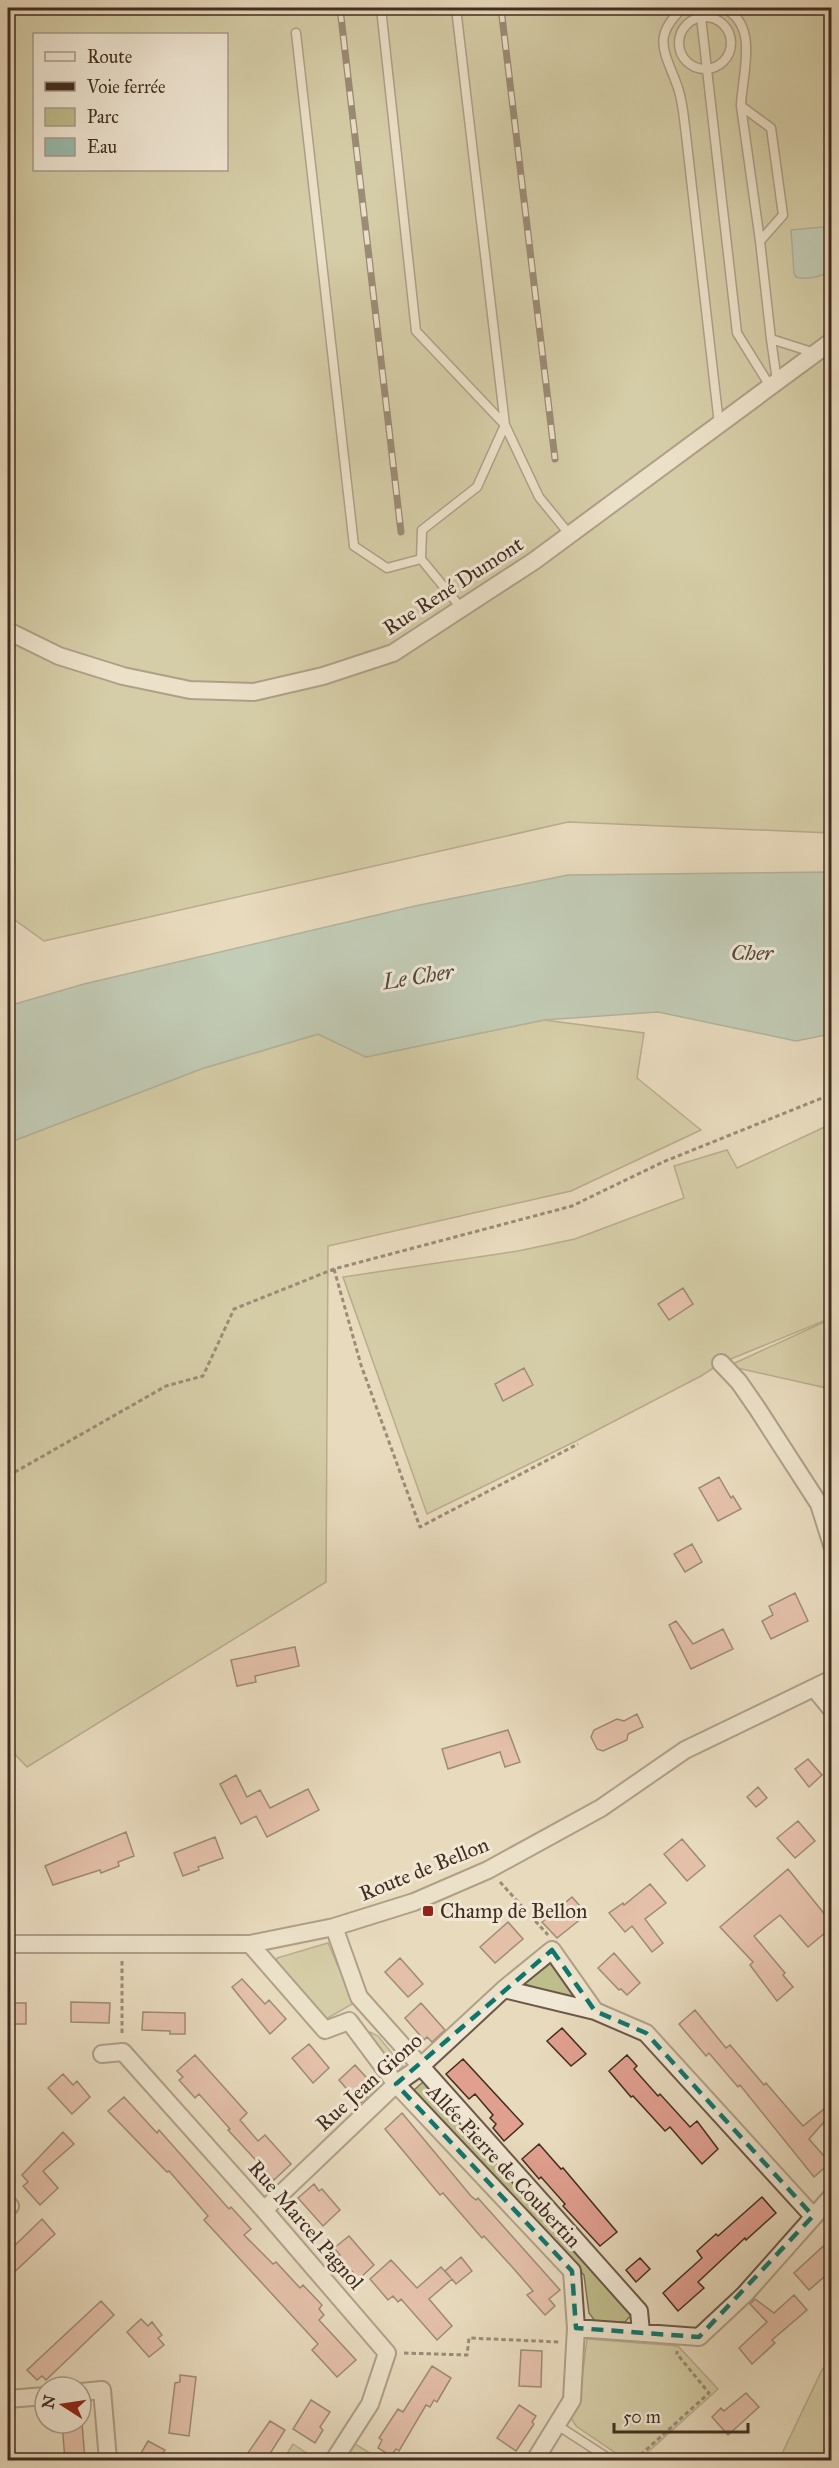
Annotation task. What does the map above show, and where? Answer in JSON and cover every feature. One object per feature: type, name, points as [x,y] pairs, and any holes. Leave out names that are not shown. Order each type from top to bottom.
[{"type":"street","name":"Rue René Dumont","points":[[8,632],[59,656],[123,676],[190,690],[254,692],[323,676],[393,653],[534,561],[831,341]]},
{"type":"street","points":[[721,1363],[739,1382],[819,1504],[831,1545]]},
{"type":"street","name":"Route de Bellon","points":[[8,1944],[250,1944],[334,1927],[414,1902],[488,1870],[601,1808],[685,1750],[831,1679]]},
{"type":"street","points":[[813,1688],[831,1710]]},
{"type":"street","points":[[334,1927],[359,1997],[639,2311],[641,2332]]},
{"type":"street","points":[[250,1944],[325,2030],[349,2021],[367,2006]]},
{"type":"street","points":[[552,1950],[595,2012]]},
{"type":"street","name":"Rue Jean Giono","points":[[264,2210],[396,2084],[420,2067],[504,1989],[552,1950]]},
{"type":"street","points":[[504,1989],[595,2012],[646,2033],[813,2216]]},
{"type":"street","name":"Allée Pierre de Coubertin","points":[[349,2021],[396,2084],[572,2271],[576,2335]]},
{"type":"street","points":[[102,2054],[123,2052]]},
{"type":"street","name":"Rue Marcel Pagnol","points":[[123,2052],[264,2210],[387,2353]]},
{"type":"street","points":[[535,2460],[572,2400],[576,2335],[641,2332],[699,2337],[745,2294],[831,2196]]},
{"type":"street","points":[[334,2460],[370,2404],[387,2353]]},
{"type":"street","points":[[93,2391],[102,2390],[108,2460]]},
{"type":"street","points":[[8,2399],[33,2397]]},
{"type":"lane","points":[[381,8],[416,332],[505,425],[539,497],[570,535]]},
{"type":"lane","points":[[456,8],[505,425],[477,487],[422,530],[421,558],[462,609]]},
{"type":"lane","points":[[683,8],[670,20],[662,44],[668,66],[679,90],[719,424]]},
{"type":"lane","points":[[723,8],[734,12],[747,33],[741,106],[760,241],[774,384]]},
{"type":"lane","points":[[701,12],[724,25],[731,40],[728,56],[716,68],[708,70],[692,67],[680,54],[678,46],[681,30],[701,12]]},
{"type":"lane","points":[[701,12],[737,333],[774,384]]},
{"type":"lane","points":[[296,33],[354,546],[387,568],[421,558]]},
{"type":"lane","points":[[741,106],[771,128],[783,215],[760,241]]},
{"type":"lane","points":[[771,339],[815,353]]},
{"type":"lane","points":[[557,2425],[611,2460]]},
{"type":"path","points":[[8,1476],[166,1386],[203,1376],[234,1310],[334,1269],[572,1206],[663,1162],[831,1094]]},
{"type":"path","points":[[334,1269],[361,1365],[420,1527],[578,1444]]},
{"type":"path","points":[[488,1870],[552,1938],[552,1950]]},
{"type":"path","points":[[122,1944],[123,2052]]},
{"type":"path","points":[[387,2353],[467,2355],[469,2338],[576,2335]]},
{"type":"path","points":[[635,2460],[709,2392],[677,2354],[678,2335]]},
{"type":"highlighted area","points":[[552,1950],[595,2011],[646,2033],[813,2216],[699,2337],[576,2328],[572,2271],[396,2084]]},
{"type":"green space","points":[[8,8],[831,8],[831,833],[568,822],[44,941],[8,915]]},
{"type":"green space","points":[[544,1020],[644,1033],[637,1078],[701,1130],[571,1191],[328,1246],[326,1582],[27,1767],[8,1747],[8,1143],[201,1069],[318,1034],[366,1057]]},
{"type":"green space","points":[[831,1124],[831,1318],[721,1363],[701,1376],[576,1441],[427,1514],[343,1277],[518,1251],[575,1239],[684,1198],[674,1166],[727,1150],[737,1168]]},
{"type":"green space","points":[[831,1319],[831,1389],[728,1366]]},
{"type":"green space","points":[[328,1943],[354,2003],[326,2019],[275,1967],[277,1958]]},
{"type":"green space","points":[[552,1962],[581,2001],[524,1984]]},
{"type":"green space","points":[[370,2032],[378,2036],[403,2067],[399,2069],[392,2067],[368,2038]]},
{"type":"green space","points":[[423,2082],[631,2315],[625,2322],[595,2321],[589,2313],[584,2275],[414,2090]]},
{"type":"green space","points":[[587,2339],[678,2346],[718,2389],[639,2460],[626,2460],[576,2426],[571,2418],[579,2403]]},
{"type":"green space","points":[[831,2359],[831,2460],[779,2460],[822,2370]]},
{"type":"green space","points":[[293,2444],[317,2460],[283,2460]]},
{"type":"green space","points":[[355,2444],[373,2455],[369,2460],[345,2460]]},
{"type":"water","points":[[823,227],[826,232],[830,270],[814,277],[796,277],[791,230]]},
{"type":"water","name":"Cher","points":[[831,872],[831,1034],[796,1041],[658,1012],[544,1020],[366,1057],[318,1034],[201,1069],[8,1143],[8,1006],[84,984],[415,906],[568,875]]},
{"type":"building","points":[[683,1288],[693,1304],[669,1320],[658,1304]]},
{"type":"building","points":[[524,1368],[533,1385],[503,1401],[495,1384]]},
{"type":"building","points":[[719,1477],[731,1498],[733,1496],[741,1509],[718,1521],[699,1488]]},
{"type":"building","points":[[692,1544],[702,1562],[685,1572],[674,1554]]},
{"type":"building","points":[[795,1593],[808,1621],[771,1639],[762,1621],[773,1615],[769,1606]]},
{"type":"building","points":[[676,1621],[693,1644],[723,1629],[733,1649],[691,1669],[669,1625]]},
{"type":"building","points":[[295,1647],[299,1666],[255,1676],[256,1682],[237,1686],[231,1660]]},
{"type":"building","points":[[637,1714],[643,1727],[628,1734],[627,1740],[603,1751],[597,1749],[591,1737],[594,1730],[617,1719],[624,1721]]},
{"type":"building","points":[[508,1730],[520,1762],[505,1767],[500,1752],[448,1769],[442,1749]]},
{"type":"building","points":[[808,1759],[822,1775],[809,1787],[795,1769]]},
{"type":"building","points":[[236,1775],[247,1797],[260,1790],[270,1808],[308,1789],[319,1810],[267,1837],[256,1816],[241,1824],[220,1784]]},
{"type":"building","points":[[758,1787],[767,1798],[756,1807],[747,1797]]},
{"type":"building","points":[[798,1821],[815,1841],[795,1858],[777,1838]]},
{"type":"building","points":[[126,1832],[134,1856],[118,1862],[119,1866],[101,1873],[100,1870],[53,1885],[45,1866]]},
{"type":"building","points":[[215,1837],[223,1858],[198,1867],[199,1870],[183,1876],[174,1853]]},
{"type":"building","points":[[682,1839],[705,1866],[687,1881],[664,1854]]},
{"type":"building","points":[[788,1869],[831,1922],[831,1928],[808,1947],[780,1915],[754,1936],[785,1973],[783,1975],[793,1987],[777,2001],[750,1965],[753,1962],[720,1927]]},
{"type":"building","points":[[650,1884],[666,1903],[645,1919],[663,1943],[652,1952],[632,1926],[625,1932],[609,1913],[623,1903],[624,1905]]},
{"type":"building","points":[[572,1897],[587,1914],[557,1938],[542,1922]]},
{"type":"building","points":[[508,1922],[523,1939],[495,1963],[480,1947]]},
{"type":"building","points":[[614,1953],[640,1983],[627,1995],[598,1968]]},
{"type":"building","points":[[400,1958],[423,1984],[408,1997],[385,1972]]},
{"type":"building","points":[[242,1979],[265,2004],[269,2000],[286,2019],[270,2034],[232,1987]]},
{"type":"building","points":[[71,2002],[110,2003],[109,2023],[71,2022]]},
{"type":"building","points":[[8,2003],[26,2003],[26,2024],[8,2024]]},
{"type":"building","points":[[421,2003],[445,2030],[432,2042],[427,2037],[424,2040],[405,2018]]},
{"type":"building","points":[[695,2010],[726,2048],[730,2045],[803,2126],[824,2109],[830,2115],[809,2139],[830,2163],[814,2177],[740,2085],[738,2087],[709,2053],[706,2056],[679,2024]]},
{"type":"building","points":[[143,2012],[185,2013],[185,2034],[142,2030]]},
{"type":"building","points":[[562,2028],[586,2054],[571,2066],[547,2041]]},
{"type":"building","points":[[309,2044],[329,2068],[313,2083],[292,2058]]},
{"type":"building","points":[[195,2055],[247,2113],[240,2120],[258,2141],[265,2135],[291,2164],[274,2180],[228,2130],[230,2129],[199,2094],[195,2098],[179,2080],[183,2077],[177,2071]]},
{"type":"building","points":[[627,2055],[637,2066],[634,2069],[658,2096],[660,2094],[690,2127],[697,2121],[718,2149],[702,2164],[670,2127],[665,2131],[609,2071]]},
{"type":"building","points":[[463,2059],[523,2124],[504,2141],[493,2128],[496,2124],[490,2118],[493,2115],[475,2094],[469,2099],[446,2074]]},
{"type":"building","points":[[355,2065],[376,2088],[360,2104],[339,2080]]},
{"type":"building","points":[[63,2074],[73,2085],[77,2081],[90,2097],[72,2114],[48,2088]]},
{"type":"building","points":[[124,2097],[157,2133],[159,2130],[229,2209],[231,2207],[251,2229],[244,2235],[273,2264],[276,2262],[300,2288],[303,2285],[322,2305],[319,2309],[324,2315],[319,2320],[356,2360],[337,2377],[312,2350],[318,2344],[204,2220],[208,2216],[169,2171],[167,2172],[108,2111]]},
{"type":"building","points":[[402,2113],[471,2196],[476,2200],[478,2198],[560,2290],[549,2299],[555,2306],[545,2315],[527,2295],[533,2291],[443,2193],[440,2195],[385,2129]]},
{"type":"building","points":[[63,2132],[74,2144],[43,2171],[58,2188],[40,2205],[23,2186],[28,2182],[22,2175]]},
{"type":"building","points":[[539,2144],[561,2169],[563,2168],[617,2232],[600,2246],[563,2206],[565,2204],[541,2177],[539,2179],[522,2159]]},
{"type":"building","points":[[314,2184],[319,2191],[322,2189],[340,2210],[323,2226],[298,2198]]},
{"type":"building","points":[[762,2197],[776,2213],[746,2240],[745,2238],[698,2282],[704,2288],[678,2311],[663,2293],[702,2258],[697,2251],[716,2234],[718,2236]]},
{"type":"building","points":[[42,2219],[55,2234],[8,2278],[8,2252]]},
{"type":"building","points":[[349,2236],[374,2265],[359,2279],[338,2256],[340,2255],[334,2248]]},
{"type":"building","points":[[831,2239],[831,2271],[809,2290],[794,2273]]},
{"type":"building","points":[[461,2257],[472,2271],[456,2284],[452,2279],[429,2299],[452,2326],[437,2340],[401,2299],[398,2302],[393,2296],[388,2300],[370,2279],[391,2260],[417,2288],[441,2267],[451,2278],[445,2271]]},
{"type":"building","points":[[640,2258],[650,2269],[636,2282],[626,2270]]},
{"type":"building","points":[[794,2295],[807,2310],[772,2340],[775,2343],[752,2364],[739,2348],[767,2322],[750,2304],[755,2299],[774,2313]]},
{"type":"building","points":[[101,2301],[114,2315],[51,2375],[33,2376],[27,2370]]},
{"type":"building","points":[[141,2319],[148,2326],[152,2322],[162,2335],[158,2338],[164,2345],[149,2357],[127,2332]]},
{"type":"building","points":[[521,2350],[542,2351],[541,2387],[519,2386]]},
{"type":"building","points":[[432,2366],[451,2378],[437,2402],[434,2400],[430,2407],[426,2405],[399,2451],[396,2449],[391,2456],[378,2448],[382,2440],[379,2438],[398,2409],[403,2412]]},
{"type":"building","points":[[180,2375],[196,2377],[189,2436],[169,2433],[175,2383],[180,2382]]},
{"type":"building","points":[[746,2393],[759,2407],[728,2435],[712,2417],[721,2408],[724,2411]]},
{"type":"building","points":[[311,2400],[330,2412],[320,2427],[323,2430],[315,2443],[293,2429]]},
{"type":"building","points":[[519,2405],[536,2416],[532,2422],[534,2424],[516,2451],[497,2438]]},
{"type":"building","points":[[270,2421],[285,2430],[266,2460],[243,2460]]},
{"type":"building","points":[[63,2435],[83,2435],[85,2460],[65,2460]]},
{"type":"building","points":[[148,2441],[165,2450],[158,2460],[137,2460]]},
{"type":"railway","points":[[340,8],[401,532]]},
{"type":"railway","points":[[501,8],[555,459]]},
{"type":"place","name":"Champ de Bellon","points":[[428,1911]]},
{"type":"water label","name":"Le Cher","points":[[418,976]]}]
